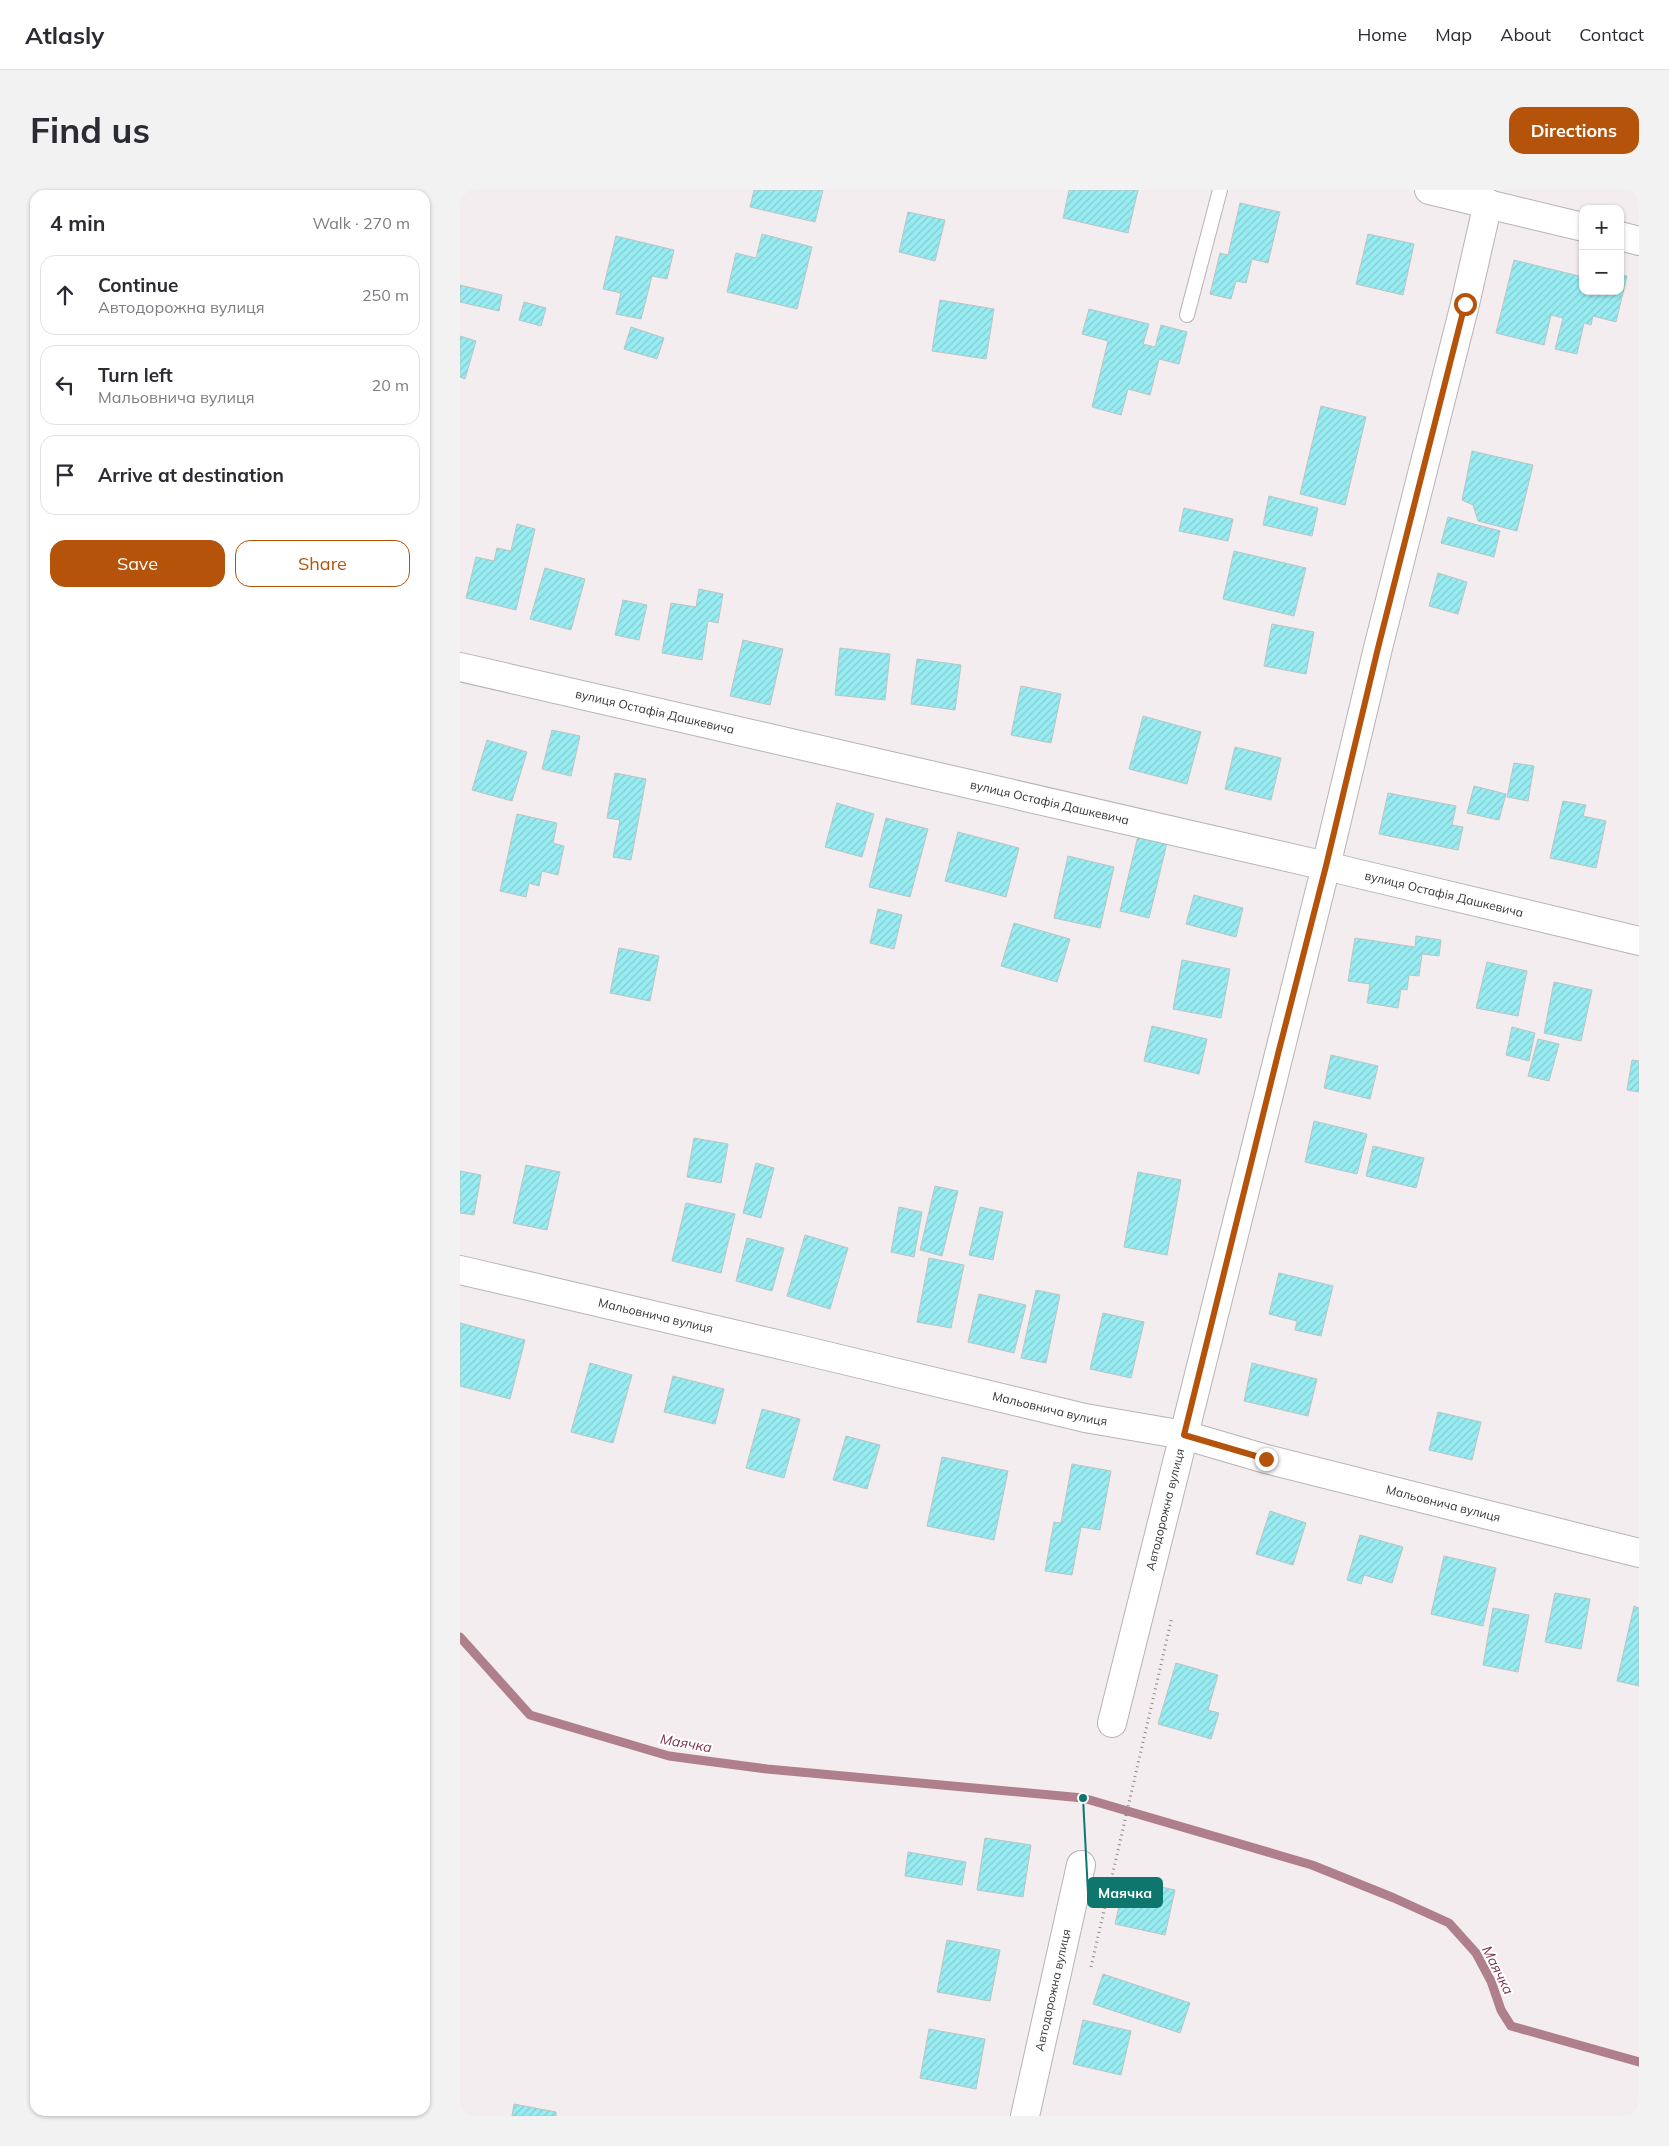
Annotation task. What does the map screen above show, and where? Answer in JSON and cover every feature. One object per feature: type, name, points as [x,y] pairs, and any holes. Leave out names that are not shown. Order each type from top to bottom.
[{"type":"street","points":[[1428,190],[1489,197],[1579,226]]},
{"type":"street","name":"Автодорожна вулиця","points":[[1112,1722],[1465,304],[1489,197]]},
{"type":"street","points":[[1624,237],[1639,240]]},
{"type":"street","name":"вулиця Остафія Дашкевича","points":[[460,667],[1326,866],[1639,941]]},
{"type":"street","name":"Мальовнича вулиця","points":[[460,1270],[798,1348],[1085,1418],[1184,1435],[1266,1459],[1639,1553]]},
{"type":"street","name":"Автодорожна вулиця","points":[[1025,2116],[1081,1865]]},
{"type":"lane","points":[[1187,316],[1220,190]]},
{"type":"path","points":[[1124,1824],[1130,1798]]},
{"type":"building","points":[[754,190],[823,190],[815,222],[750,207]]},
{"type":"building","points":[[1069,190],[1138,190],[1128,233],[1063,218]]},
{"type":"building","points":[[1240,203],[1280,212],[1268,263],[1252,259],[1246,283],[1236,281],[1231,299],[1210,294],[1220,253],[1228,255]]},
{"type":"building","points":[[908,212],[945,220],[935,261],[899,252]]},
{"type":"building","points":[[762,234],[812,247],[797,309],[727,292],[736,253],[756,258]]},
{"type":"building","points":[[1368,234],[1414,244],[1403,295],[1356,284]]},
{"type":"building","points":[[616,236],[674,250],[667,279],[652,276],[641,319],[616,314],[621,293],[603,289]]},
{"type":"building","points":[[1514,260],[1579,276],[1579,295],[1622,295],[1616,322],[1593,316],[1591,325],[1584,323],[1577,354],[1555,349],[1563,318],[1551,315],[1544,345],[1496,333]]},
{"type":"building","points":[[1624,276],[1627,276],[1624,289]]},
{"type":"building","points":[[460,285],[502,295],[499,311],[460,302]]},
{"type":"building","points":[[940,300],[994,309],[986,359],[932,351]]},
{"type":"building","points":[[524,302],[546,308],[541,326],[519,320]]},
{"type":"building","points":[[1089,309],[1149,324],[1143,344],[1155,347],[1161,325],[1187,332],[1179,364],[1159,359],[1150,395],[1128,389],[1121,415],[1092,407],[1108,341],[1082,334]]},
{"type":"building","points":[[631,327],[664,338],[657,359],[624,349]]},
{"type":"building","points":[[460,336],[476,341],[465,379],[460,377]]},
{"type":"building","points":[[1321,406],[1366,417],[1345,505],[1300,494]]},
{"type":"building","points":[[1472,451],[1533,465],[1517,531],[1478,521],[1473,505],[1462,500]]},
{"type":"building","points":[[1269,496],[1318,508],[1312,536],[1263,525]]},
{"type":"building","points":[[1184,508],[1233,519],[1228,541],[1179,531]]},
{"type":"building","points":[[1448,517],[1500,531],[1494,557],[1441,543]]},
{"type":"building","points":[[517,524],[535,529],[516,610],[466,598],[476,557],[494,561],[497,548],[511,551]]},
{"type":"building","points":[[1234,551],[1306,568],[1294,616],[1223,599]]},
{"type":"building","points":[[545,568],[585,579],[571,630],[530,619]]},
{"type":"building","points":[[1438,573],[1467,582],[1458,614],[1429,606]]},
{"type":"building","points":[[699,589],[723,594],[718,623],[708,621],[702,660],[662,653],[671,603],[696,607]]},
{"type":"building","points":[[623,600],[647,605],[639,640],[615,635]]},
{"type":"building","points":[[1272,624],[1314,632],[1306,674],[1264,666]]},
{"type":"building","points":[[743,640],[783,649],[770,705],[730,696]]},
{"type":"building","points":[[840,648],[890,654],[885,700],[835,695]]},
{"type":"building","points":[[917,659],[961,665],[955,710],[911,704]]},
{"type":"building","points":[[1021,686],[1061,694],[1051,743],[1011,735]]},
{"type":"building","points":[[1143,716],[1201,732],[1187,784],[1129,769]]},
{"type":"building","points":[[552,730],[580,736],[571,776],[542,769]]},
{"type":"building","points":[[487,740],[527,752],[512,801],[472,790]]},
{"type":"building","points":[[1235,747],[1281,758],[1271,800],[1225,789]]},
{"type":"building","points":[[1514,763],[1534,766],[1528,801],[1507,797]]},
{"type":"building","points":[[615,773],[646,779],[631,860],[613,857],[620,820],[607,818]]},
{"type":"building","points":[[1474,786],[1506,794],[1499,820],[1467,813]]},
{"type":"building","points":[[1388,793],[1456,806],[1452,825],[1463,827],[1458,850],[1379,834]]},
{"type":"building","points":[[1563,801],[1586,805],[1583,816],[1606,821],[1596,868],[1550,858]]},
{"type":"building","points":[[837,803],[874,814],[862,857],[825,847]]},
{"type":"building","points":[[517,814],[557,823],[553,843],[564,846],[558,875],[542,871],[539,886],[529,883],[526,897],[500,891]]},
{"type":"building","points":[[886,818],[928,829],[910,897],[869,887]]},
{"type":"building","points":[[958,832],[1019,848],[1006,897],[945,881]]},
{"type":"building","points":[[1138,836],[1167,843],[1149,918],[1120,911]]},
{"type":"building","points":[[1068,856],[1114,867],[1100,928],[1054,918]]},
{"type":"building","points":[[1194,895],[1243,908],[1236,937],[1186,924]]},
{"type":"building","points":[[878,909],[902,915],[894,949],[870,943]]},
{"type":"building","points":[[1014,923],[1070,939],[1057,982],[1001,966]]},
{"type":"building","points":[[1416,936],[1441,940],[1439,956],[1422,954],[1419,976],[1409,975],[1407,990],[1401,989],[1398,1008],[1367,1003],[1370,984],[1348,981],[1355,938],[1415,947]]},
{"type":"building","points":[[619,948],[659,956],[650,1001],[610,993]]},
{"type":"building","points":[[1182,960],[1230,969],[1221,1018],[1173,1009]]},
{"type":"building","points":[[1487,962],[1527,971],[1518,1016],[1476,1008]]},
{"type":"building","points":[[1554,982],[1592,990],[1581,1041],[1544,1033]]},
{"type":"building","points":[[1152,1026],[1207,1039],[1199,1074],[1144,1061]]},
{"type":"building","points":[[1512,1027],[1535,1033],[1529,1061],[1506,1055]]},
{"type":"building","points":[[1538,1039],[1559,1044],[1549,1081],[1528,1076]]},
{"type":"building","points":[[1331,1055],[1378,1066],[1370,1099],[1324,1088]]},
{"type":"building","points":[[1632,1060],[1639,1061],[1639,1092],[1627,1090]]},
{"type":"building","points":[[1314,1121],[1367,1134],[1357,1174],[1305,1162]]},
{"type":"building","points":[[694,1138],[728,1144],[721,1183],[687,1177]]},
{"type":"building","points":[[1373,1146],[1424,1158],[1416,1188],[1366,1176]]},
{"type":"building","points":[[756,1163],[774,1168],[761,1218],[743,1213]]},
{"type":"building","points":[[526,1165],[560,1172],[547,1230],[513,1223]]},
{"type":"building","points":[[460,1171],[481,1175],[474,1215],[460,1213]]},
{"type":"building","points":[[1138,1172],[1181,1180],[1167,1255],[1124,1247]]},
{"type":"building","points":[[935,1186],[958,1191],[942,1256],[920,1250]]},
{"type":"building","points":[[686,1203],[735,1214],[721,1273],[672,1261]]},
{"type":"building","points":[[899,1207],[922,1212],[914,1257],[891,1252]]},
{"type":"building","points":[[980,1207],[1003,1212],[993,1260],[969,1255]]},
{"type":"building","points":[[805,1235],[848,1248],[830,1309],[787,1296]]},
{"type":"building","points":[[747,1238],[784,1248],[772,1291],[736,1281]]},
{"type":"building","points":[[929,1258],[964,1265],[951,1328],[917,1322]]},
{"type":"building","points":[[1279,1273],[1333,1286],[1321,1336],[1295,1330],[1297,1321],[1269,1314]]},
{"type":"building","points":[[1036,1290],[1060,1295],[1046,1363],[1021,1358]]},
{"type":"building","points":[[979,1294],[1026,1305],[1014,1353],[968,1342]]},
{"type":"building","points":[[1103,1313],[1144,1322],[1131,1378],[1090,1369]]},
{"type":"building","points":[[460,1323],[525,1340],[510,1399],[460,1386]]},
{"type":"building","points":[[590,1363],[632,1375],[613,1443],[571,1432]]},
{"type":"building","points":[[1252,1363],[1317,1379],[1308,1416],[1244,1401]]},
{"type":"building","points":[[673,1376],[724,1389],[715,1424],[664,1412]]},
{"type":"building","points":[[762,1409],[800,1419],[784,1478],[746,1468]]},
{"type":"building","points":[[1438,1412],[1481,1422],[1472,1460],[1429,1450]]},
{"type":"building","points":[[846,1436],[880,1445],[867,1489],[833,1480]]},
{"type":"building","points":[[942,1457],[1008,1471],[994,1540],[927,1526]]},
{"type":"building","points":[[1072,1464],[1111,1471],[1100,1530],[1081,1527],[1072,1575],[1045,1571],[1054,1522],[1061,1523]]},
{"type":"building","points":[[1270,1511],[1306,1523],[1293,1565],[1256,1554]]},
{"type":"building","points":[[1360,1535],[1403,1547],[1392,1583],[1364,1575],[1361,1584],[1347,1580]]},
{"type":"building","points":[[1444,1556],[1496,1568],[1483,1626],[1431,1614]]},
{"type":"building","points":[[1555,1593],[1590,1599],[1581,1649],[1545,1642]]},
{"type":"building","points":[[1634,1606],[1639,1608],[1639,1686],[1617,1681]]},
{"type":"building","points":[[1493,1608],[1529,1615],[1518,1672],[1483,1665]]},
{"type":"building","points":[[1176,1663],[1218,1675],[1208,1710],[1219,1713],[1211,1739],[1158,1724]]},
{"type":"building","points":[[985,1838],[1031,1845],[1023,1897],[977,1890]]},
{"type":"building","points":[[908,1852],[966,1862],[962,1885],[905,1876]]},
{"type":"building","points":[[1125,1879],[1175,1890],[1165,1935],[1115,1924]]},
{"type":"building","points":[[947,1940],[1000,1950],[990,2001],[937,1992]]},
{"type":"building","points":[[1103,1974],[1190,2003],[1180,2033],[1093,2004]]},
{"type":"building","points":[[1083,2020],[1131,2031],[1121,2075],[1073,2064]]},
{"type":"building","points":[[929,2029],[985,2039],[976,2089],[920,2078]]},
{"type":"building","points":[[514,2104],[556,2112],[556,2116],[512,2116]]},
{"type":"waterway","name":"Маячка","points":[[460,1637],[530,1715],[669,1756],[767,1769],[1083,1798],[1312,1865],[1394,1898],[1449,1923],[1476,1953],[1491,1981],[1501,2010],[1511,2026],[1639,2062]]},
{"type":"place","name":"Маячка","points":[[1083,1798]]},
{"type":"route","points":[[1266,1459],[1184,1435],[1465,304]]}]
